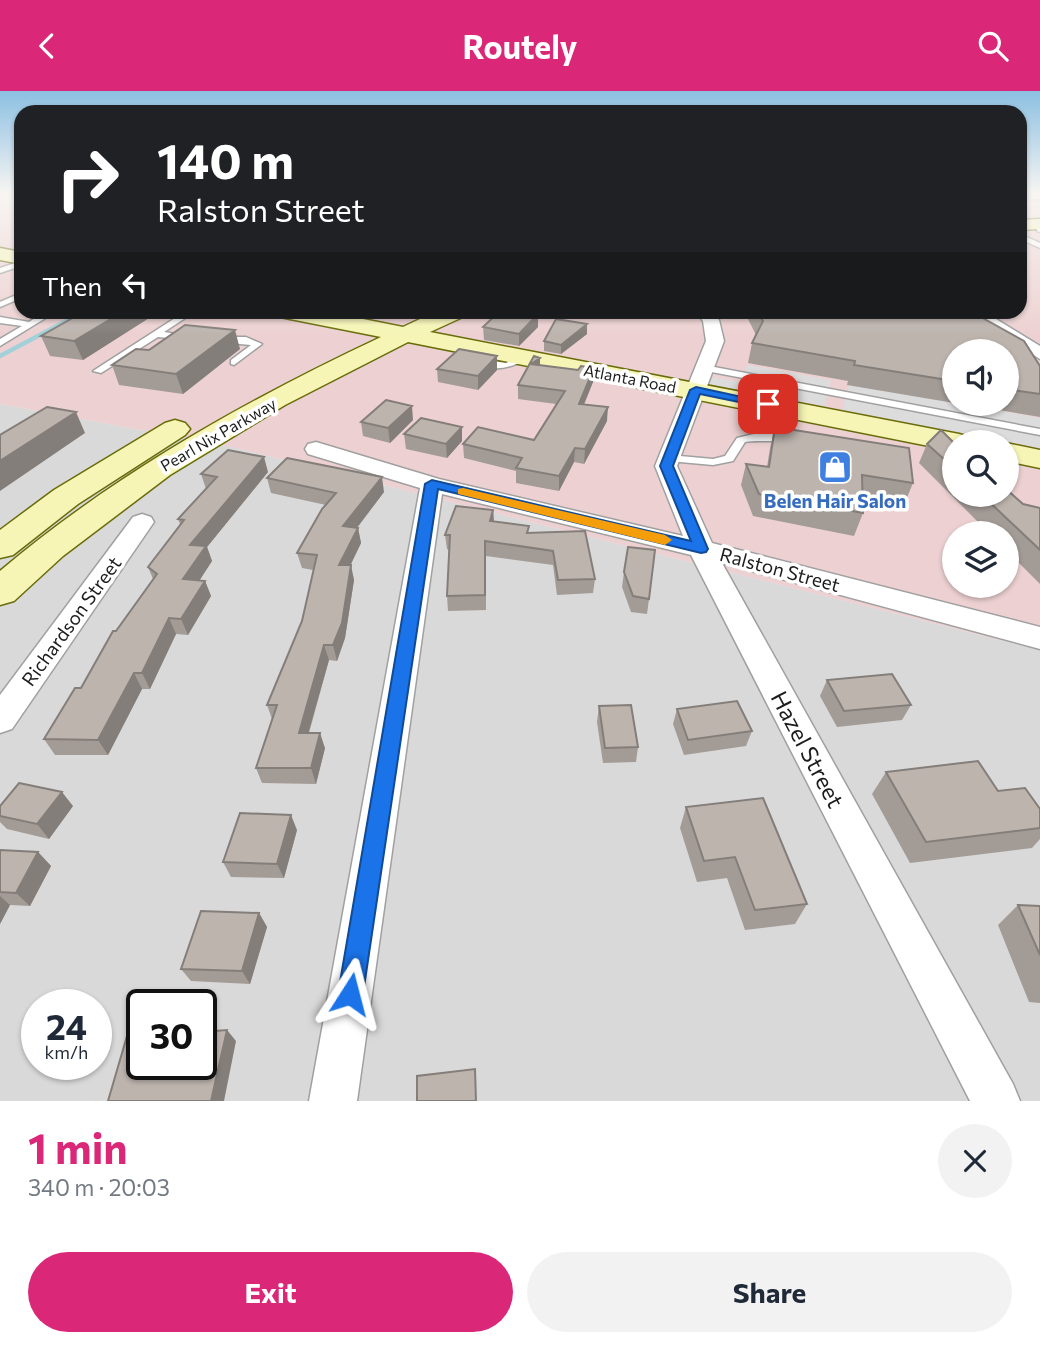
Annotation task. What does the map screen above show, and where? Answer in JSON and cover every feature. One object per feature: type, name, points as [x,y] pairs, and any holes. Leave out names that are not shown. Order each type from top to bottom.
[{"type":"main road","points":[[317,319],[336,336],[340,357],[417,347],[468,355]]},
{"type":"main road","name":"Atlanta Road","points":[[350,319],[403,322],[468,355],[524,357],[700,379],[887,435],[942,441]]},
{"type":"main road","points":[[450,319],[450,335],[468,355]]},
{"type":"main road","name":"Pearl Nix Parkway","points":[[0,592],[83,521],[149,474],[340,357],[403,322]]},
{"type":"main road","name":"Pearl Nix Parkway","points":[[0,547],[66,497],[149,443],[212,408],[340,357]]},
{"type":"main road","points":[[1019,455],[1040,459]]},
{"type":"street","points":[[669,459],[715,341],[710,319]]},
{"type":"street","points":[[984,319],[1040,354]]},
{"type":"street","name":"Ralston Street","points":[[316,449],[432,484],[701,549],[1040,638]]},
{"type":"street","name":"Hazel Street","points":[[669,459],[666,466],[701,549],[996,1101]]},
{"type":"street","points":[[333,1101],[432,484]]},
{"type":"street","name":"Richardson Street","points":[[0,720],[142,522]]},
{"type":"lane","points":[[0,343],[37,319]]},
{"type":"lane","points":[[98,370],[179,319]]},
{"type":"lane","points":[[0,320],[27,324]]},
{"type":"lane","points":[[156,334],[202,340]]},
{"type":"lane","points":[[213,340],[246,340],[258,344],[234,362]]},
{"type":"lane","points":[[700,379],[1040,432]]},
{"type":"lane","points":[[669,459],[713,462],[729,459],[741,440],[758,436],[804,440]]},
{"type":"shaded area","points":[[0,241],[14,241],[14,319],[1027,319],[1027,241],[1040,241],[1040,650],[232,447],[0,404]]},
{"type":"shaded area","points":[[748,365],[831,380],[825,406],[708,384],[712,377],[740,382]]},
{"type":"shaded area","points":[[849,383],[942,400],[942,416],[1019,414],[1040,418],[1040,448],[1019,444],[1019,430],[946,430],[842,410]]},
{"type":"shaded area","points":[[0,404],[232,447],[1040,650],[1040,1101],[0,1101]]},
{"type":"building","points":[[71,319],[111,319],[74,341],[41,336]]},
{"type":"building","points":[[492,319],[533,319],[519,334],[483,327]]},
{"type":"building","points":[[556,319],[587,324],[561,345],[544,341]]},
{"type":"building","points":[[762,319],[984,319],[1024,341],[1040,366],[1040,394],[1019,391],[1019,339],[942,339],[942,379],[854,365],[855,361],[752,343]]},
{"type":"building","points":[[185,325],[235,330],[176,374],[112,365],[136,349],[149,350]]},
{"type":"building","points":[[459,349],[497,356],[478,376],[437,369]]},
{"type":"building","points":[[534,356],[540,358],[531,364],[578,370],[581,366],[594,368],[579,404],[608,407],[585,449],[575,448],[559,476],[516,468],[522,458],[463,444],[478,427],[534,440],[565,391],[518,385]]},
{"type":"building","points":[[386,400],[412,406],[388,428],[361,422]]},
{"type":"building","points":[[47,407],[76,412],[0,461],[0,435]]},
{"type":"building","points":[[421,418],[462,427],[446,444],[404,434]]},
{"type":"building","points":[[775,427],[909,448],[913,483],[862,475],[863,513],[759,494],[746,464],[769,467]]},
{"type":"building","points":[[941,430],[942,457],[927,444]]},
{"type":"building","points":[[228,450],[264,457],[190,545],[206,546],[183,579],[205,581],[181,619],[169,618],[142,673],[134,673],[98,740],[44,739],[75,688],[81,688],[113,631],[116,631],[157,574],[148,567],[184,520],[178,519],[217,477],[201,474]]},
{"type":"building","points":[[287,458],[382,477],[343,526],[358,528],[339,565],[351,565],[342,623],[333,645],[324,645],[299,733],[320,733],[311,768],[256,768],[277,705],[267,705],[302,621],[317,555],[297,553],[322,509],[336,493],[267,478]]},
{"type":"building","points":[[1019,500],[1040,508],[1040,550],[1019,530],[1019,521],[1009,521],[995,507],[1019,507]]},
{"type":"building","points":[[456,506],[493,510],[490,521],[529,526],[527,533],[585,531],[595,579],[558,580],[553,551],[485,541],[485,595],[447,596],[450,535],[445,535]]},
{"type":"building","points":[[628,547],[655,550],[649,599],[633,596],[624,572]]},
{"type":"building","points":[[892,674],[911,705],[844,711],[827,680]]},
{"type":"building","points":[[737,701],[752,731],[688,740],[677,709]]},
{"type":"building","points":[[631,705],[638,747],[605,748],[599,706]]},
{"type":"building","points":[[978,761],[998,791],[1025,788],[1040,809],[1040,828],[926,842],[886,772]]},
{"type":"building","points":[[19,783],[62,792],[37,824],[0,816],[0,806]]},
{"type":"building","points":[[763,798],[807,904],[755,910],[735,857],[704,861],[686,807]]},
{"type":"building","points":[[240,813],[291,815],[277,864],[223,862]]},
{"type":"building","points":[[0,850],[38,852],[16,893],[0,892]]},
{"type":"building","points":[[1018,905],[1040,906],[1040,955]]},
{"type":"building","points":[[201,911],[259,913],[242,971],[181,969]]},
{"type":"building","points":[[227,1030],[217,1074],[217,1031]]},
{"type":"building","points":[[126,1039],[126,1080],[216,1080],[211,1101],[108,1101]]},
{"type":"building","points":[[475,1069],[476,1101],[417,1101],[417,1076]]},
{"type":"waterway","points":[[0,356],[70,319]]},
{"type":"slow traffic","points":[[463,492],[665,540]]},
{"type":"place","name":"Belen Hair Salon","points":[[835,467]]},
{"type":"route","points":[[350,994],[432,484],[701,549],[666,466],[696,390],[768,404]]}]
